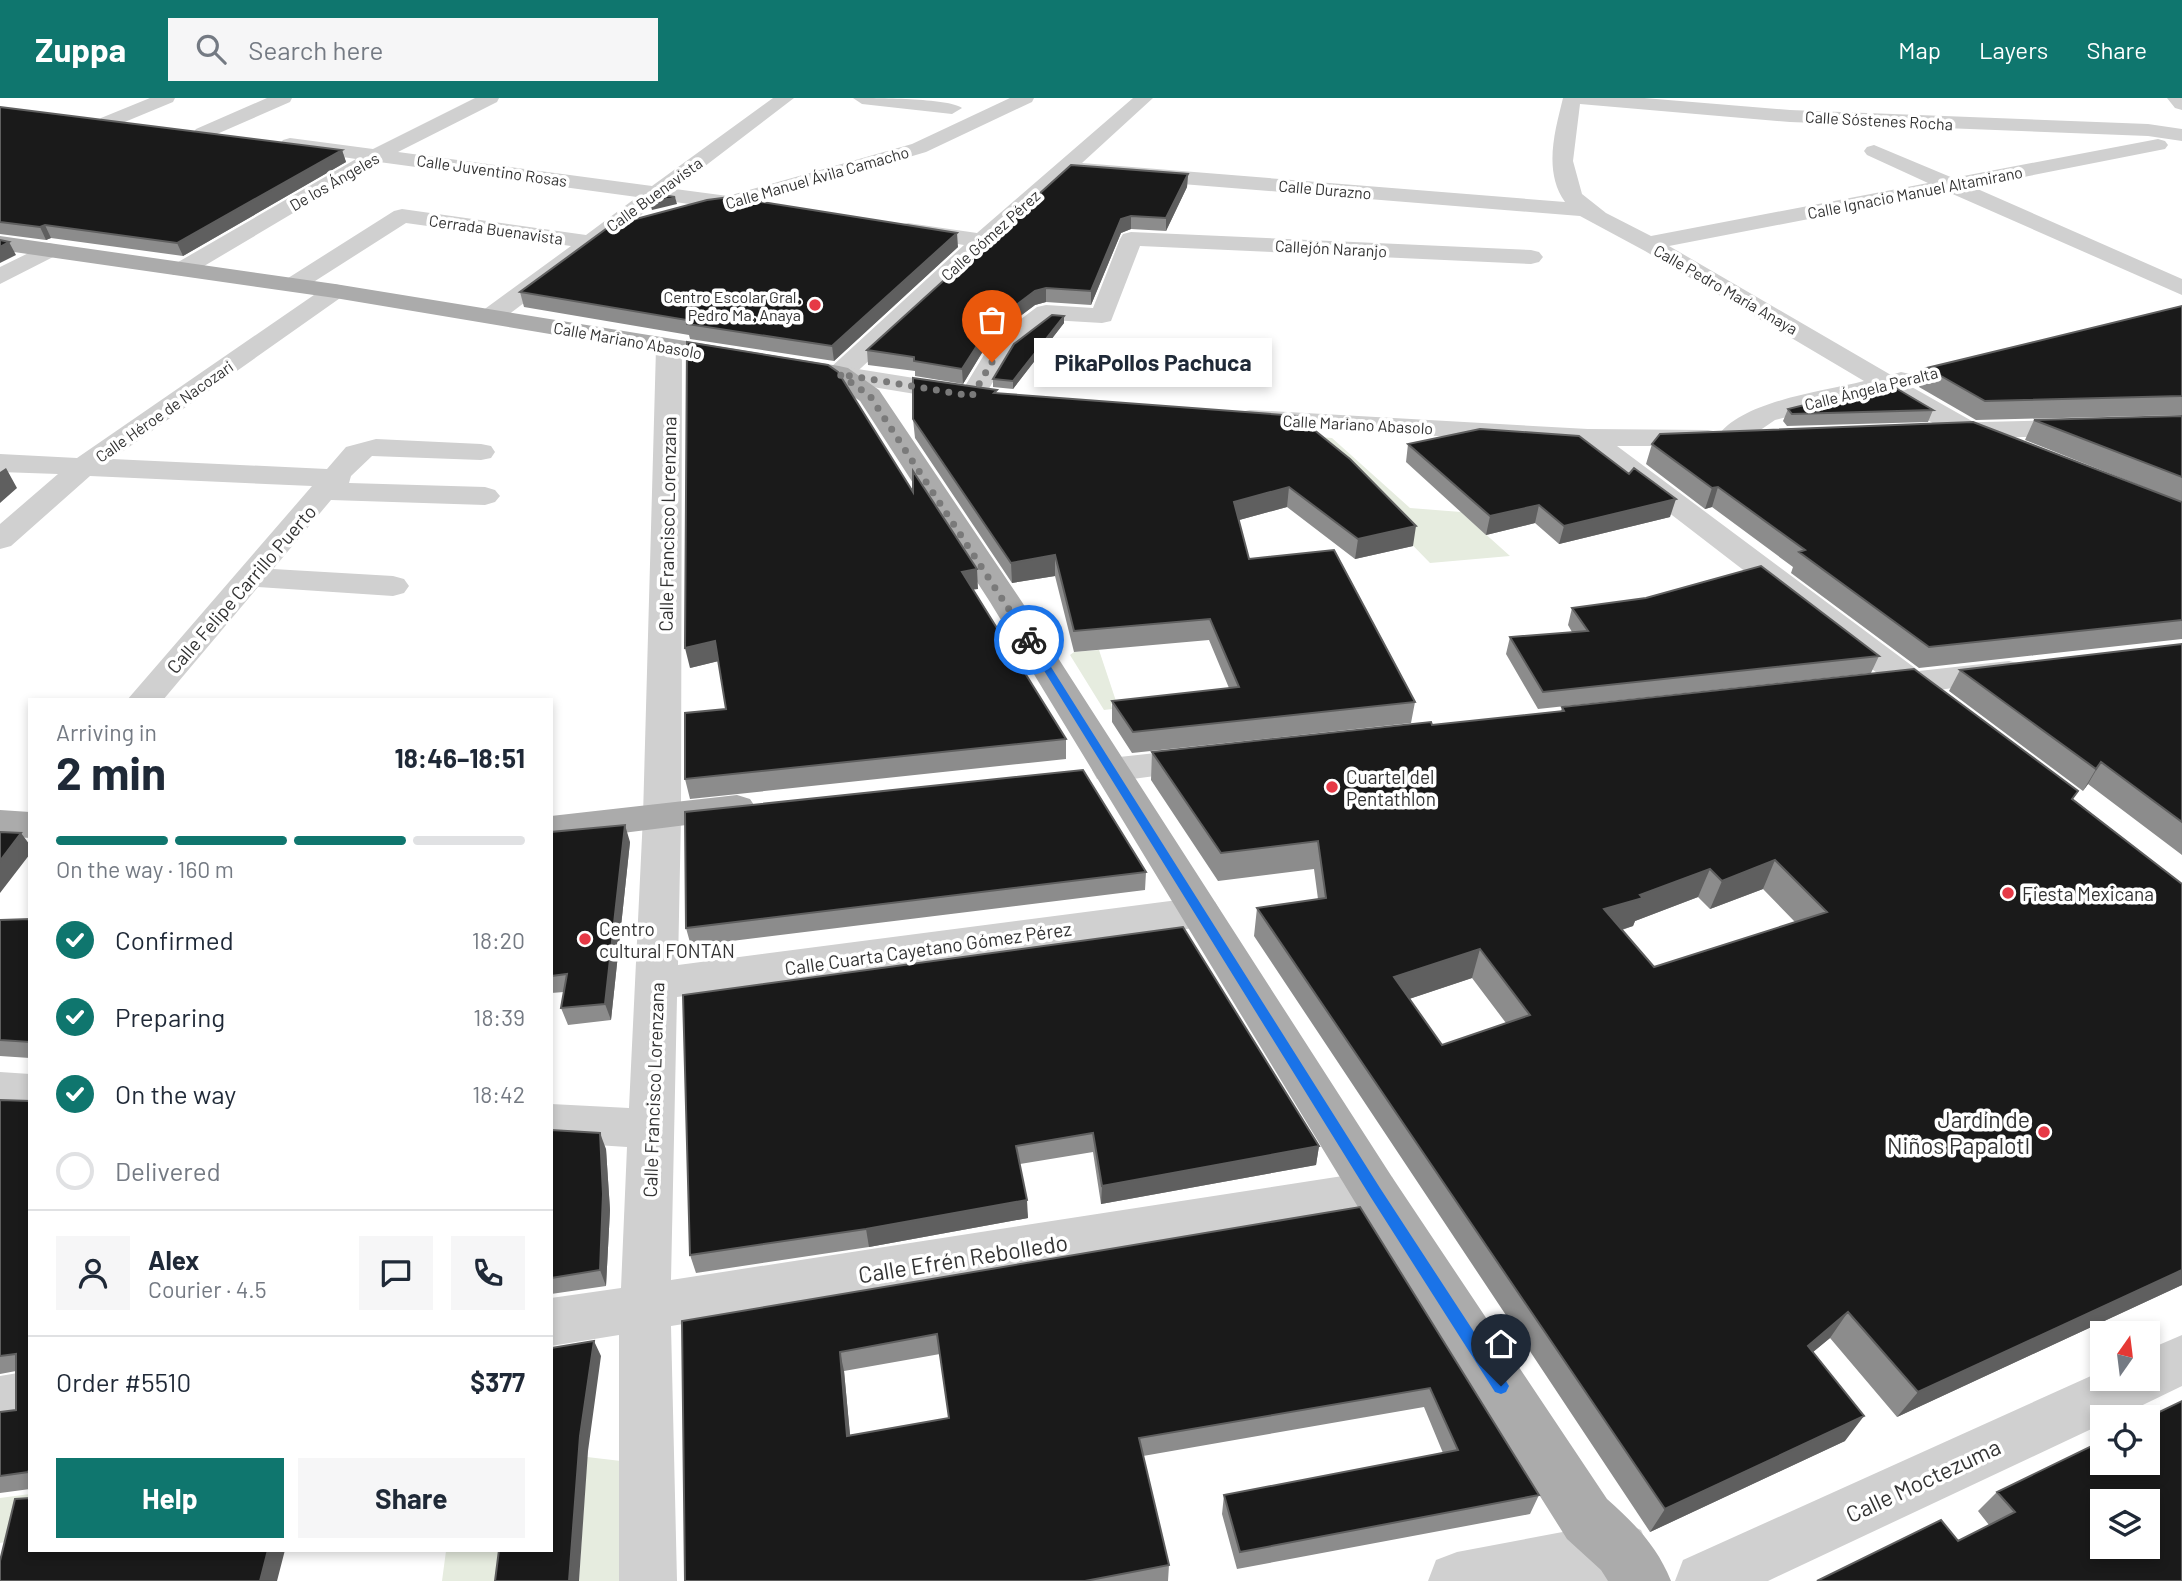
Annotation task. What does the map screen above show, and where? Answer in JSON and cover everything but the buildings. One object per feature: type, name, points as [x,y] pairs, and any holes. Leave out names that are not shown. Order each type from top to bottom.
[{"type":"main road","name":"Calle Mariano Abasolo","points":[[0,243],[335,291],[839,374]]},
{"type":"main road","points":[[839,374],[870,396],[1006,602],[1091,772],[1201,912],[1375,1192],[1587,1519],[1631,1566]]},
{"type":"main road","points":[[553,829],[772,805]]},
{"type":"main road","points":[[0,823],[28,825]]},
{"type":"street","points":[[108,122],[166,98]]},
{"type":"street","points":[[203,133],[283,98]]},
{"type":"street","name":"De los Ángeles","points":[[181,270],[377,155],[490,98]]},
{"type":"street","name":"Calle Buenavista","points":[[491,316],[785,98]]},
{"type":"street","points":[[862,98],[952,108]]},
{"type":"street","name":"Calle Manuel Ávila Camacho","points":[[595,238],[919,148],[1025,98]]},
{"type":"street","name":"Calle Gómez Pérez","points":[[839,374],[1144,98]]},
{"type":"street","name":"Calle Pedro María Anaya","points":[[1572,98],[1564,137],[1565,182],[1574,199],[1586,210],[1648,243],[1969,430],[2032,456]]},
{"type":"street","name":"Calle Sóstenes Rocha","points":[[1577,98],[1790,116],[2148,130],[2182,135]]},
{"type":"street","points":[[1757,98],[1790,116]]},
{"type":"street","points":[[2176,98],[2182,104]]},
{"type":"street","points":[[81,118],[149,127]]},
{"type":"street","points":[[176,130],[243,138]]},
{"type":"street","name":"Calle Ignacio Manuel Altamirano","points":[[1648,243],[2182,141]]},
{"type":"street","name":"Calle Juventino Rosas","points":[[270,142],[785,211]]},
{"type":"street","points":[[1874,151],[2182,288]]},
{"type":"street","name":"Calle Durazno","points":[[1065,167],[1586,210]]},
{"type":"street","name":"Cerrada Buenavista","points":[[293,285],[402,216],[595,238]]},
{"type":"street","points":[[887,227],[982,242]]},
{"type":"street","name":"Callejón Naranjo","points":[[985,397],[1002,345],[1046,312],[1102,316],[1131,239],[1531,257]]},
{"type":"street","points":[[0,277],[49,250]]},
{"type":"street","name":"Calle Héroe de Nacozari","points":[[0,540],[83,467],[335,291]]},
{"type":"street","name":"Calle Francisco Lorenzana","points":[[648,1581],[645,1308],[662,816],[669,348]]},
{"type":"street","name":"Calle Mariano Abasolo","points":[[839,374],[985,397]]},
{"type":"street","name":"Calle Ángela Peralta","points":[[1730,438],[1765,414],[1927,374]]},
{"type":"street","name":"Calle Mariano Abasolo","points":[[1224,416],[1588,437],[1783,436]]},
{"type":"street","points":[[1916,432],[2182,425]]},
{"type":"street","points":[[1588,437],[1945,708]]},
{"type":"street","name":"Calle Felipe Carrillo Puerto","points":[[146,698],[356,453],[364,449],[481,452]]},
{"type":"street","points":[[0,463],[485,496]]},
{"type":"street","points":[[252,577],[393,586]]},
{"type":"street","points":[[1845,690],[2037,668]]},
{"type":"street","points":[[1091,772],[1239,755]]},
{"type":"street","name":"Calle Cuarta Cayetano Gómez Pérez","points":[[656,984],[1201,912]]},
{"type":"street","points":[[0,1090],[28,1092]]},
{"type":"street","points":[[553,1123],[652,1129]]},
{"type":"street","name":"Calle Efrén Rebolledo","points":[[553,1322],[1375,1192]]},
{"type":"street","points":[[2160,1370],[2182,1360]]},
{"type":"street","name":"Calle Moctezuma","points":[[1704,1581],[2115,1391]]},
{"type":"street","points":[[0,1402],[28,1398]]},
{"type":"street","points":[[1457,1581],[1631,1566]]},
{"type":"shaded area","points":[[1295,435],[1332,438],[1410,508],[1461,512],[1510,556],[1430,563],[1348,479]]},
{"type":"shaded area","points":[[1099,650],[1117,704],[1111,704],[1112,709],[1104,710],[1070,655],[1074,652]]},
{"type":"shaded area","points":[[587,1457],[621,1461],[622,1581],[579,1581]]},
{"type":"shaded area","points":[[28,1494],[28,1517],[20,1539],[0,1543],[0,1498]]},
{"type":"shaded area","points":[[446,1552],[510,1552],[507,1581],[442,1581]]},
{"type":"way so far","points":[[992,362],[972,396],[839,374],[870,396],[1029,640]]},
{"type":"place","name":"Centro Escolar Gral. Pedro Ma. Anaya","points":[[815,305]]},
{"type":"place","name":"PikaPollos Pachuca","points":[[992,362]]},
{"type":"place","name":"Cuartel del Pentathlon","points":[[1332,787]]},
{"type":"place","name":"Fiesta Mexicana","points":[[2008,893]]},
{"type":"place","name":"Centro cultural FONTAN","points":[[585,939]]},
{"type":"place","name":"Jardín de Niños Papalotl","points":[[2044,1132]]},
{"type":"route","points":[[1029,640],[1375,1192],[1501,1386]]}]
